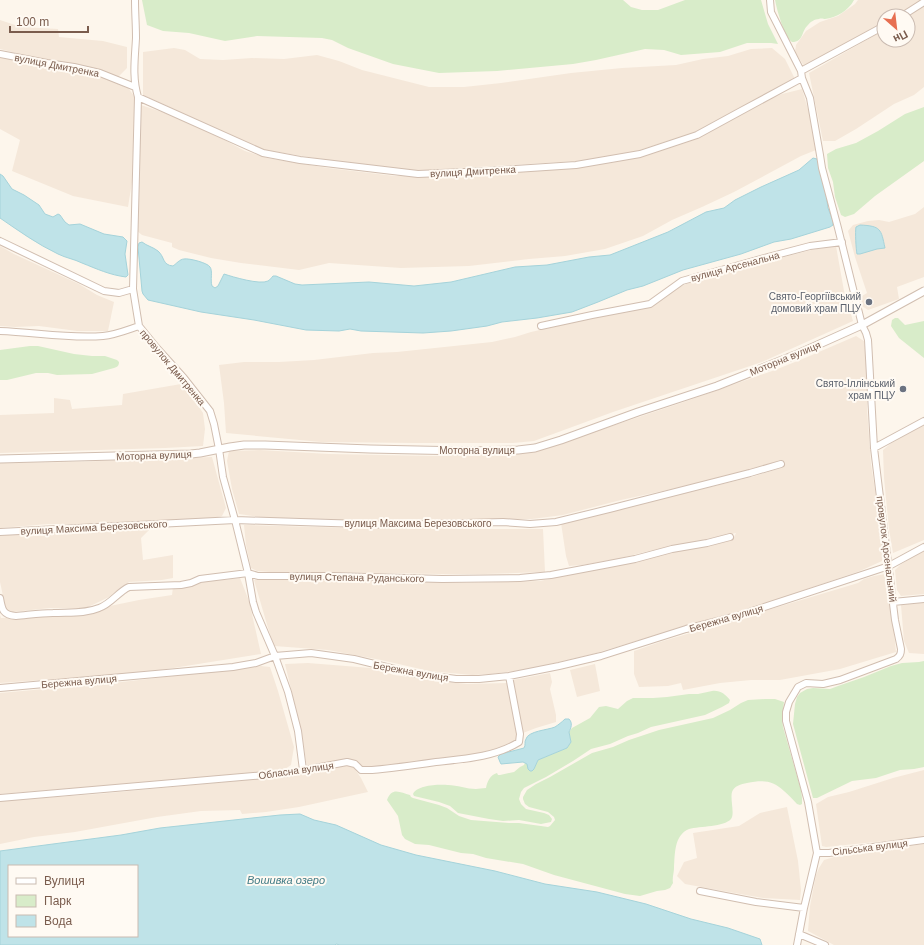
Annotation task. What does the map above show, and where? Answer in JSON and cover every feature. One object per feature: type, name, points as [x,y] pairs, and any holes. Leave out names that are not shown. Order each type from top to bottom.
[{"type":"street","name":"провулок Дмитренка","points":[[135,0],[136,38],[134,76],[138,97],[133,289],[139,326],[184,378],[210,412],[214,424],[223,477],[248,573],[253,602],[288,692],[298,731],[303,770]]},
{"type":"street","name":"провулок Арсенальний","points":[[770,0],[771,12],[802,75],[810,98],[822,168],[862,325],[868,340],[874,448],[895,620],[901,649],[900,656],[896,659],[840,680],[823,684],[806,683],[798,687],[789,702],[786,712],[786,721],[808,802],[817,853]]},
{"type":"street","points":[[915,8],[924,2]]},
{"type":"street","name":"вулиця Дмитренка","points":[[138,97],[263,153],[300,160],[418,174],[576,165],[640,154],[697,135],[876,31]]},
{"type":"street","name":"вулиця Дмитренка","points":[[0,54],[100,73],[135,87]]},
{"type":"street","points":[[0,241],[104,291],[119,293],[133,289]]},
{"type":"street","name":"вулиця Арсенальна","points":[[541,326],[650,304],[682,281],[810,246],[842,242]]},
{"type":"street","name":"Моторна вулиця","points":[[0,459],[191,454],[244,445],[465,451],[518,450],[534,448],[717,386],[795,355],[862,325],[924,291]]},
{"type":"street","points":[[0,331],[76,337],[104,336],[139,326]]},
{"type":"street","points":[[874,448],[924,421]]},
{"type":"street","name":"вулиця Максима Березовського","points":[[0,532],[235,520],[393,525],[504,522],[530,524],[556,522],[736,477],[781,464]]},
{"type":"street","name":"вулиця Степана Руданського","points":[[0,598],[3,611],[10,616],[84,612],[101,608],[124,589],[129,587],[181,585],[200,580],[248,573],[258,576],[332,576],[442,579],[520,578],[550,575],[604,565],[635,559],[672,549],[730,538]]},
{"type":"street","name":"Бережна вулиця","points":[[0,688],[233,667],[274,656],[311,653],[354,659],[411,673],[456,679],[509,676],[601,656],[686,629],[736,616],[889,566],[924,547]]},
{"type":"street","points":[[893,602],[924,599]]},
{"type":"street","name":"Обласна вулиця","points":[[0,798],[288,773],[347,762],[355,764],[361,770],[465,759],[489,754],[513,746],[519,742],[520,734],[509,676]]},
{"type":"street","name":"Сільська вулиця","points":[[817,853],[829,853],[924,840]]},
{"type":"street","points":[[797,945],[817,853]]},
{"type":"street","points":[[700,891],[756,902],[804,908]]},
{"type":"street","points":[[799,934],[825,945]]},
{"type":"shaded area","points":[[858,0],[922,0],[909,8],[876,8],[876,28],[841,48],[804,66],[795,52],[796,45],[806,31],[820,22],[838,16],[855,4]]},
{"type":"shaded area","points":[[924,5],[924,87],[914,95],[894,104],[835,141],[823,141],[809,73],[876,35],[876,48],[916,48],[916,10]]},
{"type":"shaded area","points":[[0,20],[21,27],[58,29],[59,37],[103,41],[127,47],[127,68],[118,77],[92,68],[0,49]]},
{"type":"shaded area","points":[[174,48],[185,50],[200,59],[284,59],[317,55],[339,61],[362,70],[429,87],[464,87],[571,73],[676,65],[703,59],[728,56],[751,49],[772,48],[785,59],[795,79],[696,132],[624,154],[577,161],[423,171],[328,160],[265,150],[143,95],[143,52]]},
{"type":"shaded area","points":[[0,56],[72,69],[101,76],[129,89],[134,96],[134,117],[132,182],[128,207],[73,196],[12,171],[20,140],[0,129]]},
{"type":"shaded area","points":[[802,89],[812,123],[816,150],[801,156],[734,192],[672,220],[643,236],[605,249],[565,256],[469,266],[401,268],[329,263],[299,270],[211,258],[179,250],[172,247],[172,243],[142,235],[137,231],[137,179],[141,105],[189,121],[245,151],[267,158],[328,168],[395,176],[449,176],[554,169],[615,162],[697,138],[762,102],[782,94]]},
{"type":"shaded area","points":[[924,207],[924,277],[897,287],[899,299],[868,310],[862,306],[862,296],[867,293],[848,231],[853,225],[879,220],[889,222],[915,214]]},
{"type":"shaded area","points":[[0,246],[79,284],[97,295],[114,302],[108,331],[77,331],[39,326],[0,326]]},
{"type":"shaded area","points":[[836,246],[844,291],[853,321],[762,362],[613,412],[534,441],[513,443],[321,442],[226,433],[219,365],[244,362],[314,360],[492,342],[583,320],[633,311],[656,304],[677,288],[691,282],[811,250]]},
{"type":"shaded area","points":[[856,336],[864,341],[865,349],[871,464],[883,542],[882,561],[860,571],[755,607],[593,654],[529,669],[472,675],[429,671],[328,650],[274,646],[254,580],[359,579],[466,583],[540,581],[715,542],[734,537],[736,533],[617,559],[569,566],[561,523],[752,477],[784,467],[783,460],[747,471],[563,515],[532,519],[469,521],[404,519],[388,521],[273,519],[239,514],[232,489],[227,461],[229,451],[260,450],[329,454],[434,456],[503,455],[533,452],[561,444],[775,370]]},
{"type":"shaded area","points":[[181,384],[203,413],[205,429],[203,446],[0,453],[0,415],[54,413],[54,398],[70,400],[72,409],[122,405],[123,394]]},
{"type":"shaded area","points":[[924,424],[924,540],[893,553],[884,478],[883,450],[890,444]]},
{"type":"shaded area","points":[[212,457],[226,508],[222,516],[187,524],[151,528],[141,538],[143,560],[173,555],[173,578],[129,582],[109,597],[84,609],[50,608],[12,612],[6,610],[0,582],[0,536],[31,531],[76,528],[75,524],[48,524],[0,528],[0,463]]},
{"type":"shaded area","points":[[244,525],[355,528],[405,527],[543,529],[545,572],[441,574],[320,572],[282,573],[257,571],[251,568],[246,545]]},
{"type":"shaded area","points":[[924,550],[924,594],[901,596],[897,590],[895,570],[900,565]]},
{"type":"shaded area","points":[[885,574],[891,602],[896,652],[840,669],[780,680],[751,680],[720,683],[683,690],[681,683],[668,686],[639,687],[634,674],[634,651],[858,583],[864,579]]},
{"type":"shaded area","points":[[240,578],[249,601],[261,654],[142,673],[0,683],[0,615],[1,618],[26,617],[105,607],[172,595],[173,587]]},
{"type":"shaded area","points":[[924,602],[924,654],[909,653],[904,641],[901,605]]},
{"type":"shaded area","points":[[308,663],[371,668],[394,675],[467,684],[507,683],[518,735],[517,740],[512,744],[489,752],[462,757],[364,768],[357,763],[307,767],[301,731],[285,664]]},
{"type":"shaded area","points":[[595,664],[600,691],[577,697],[570,670]]},
{"type":"shaded area","points":[[261,666],[270,667],[294,747],[291,765],[285,769],[220,777],[0,794],[0,693],[113,683]]},
{"type":"shaded area","points":[[550,673],[552,682],[550,689],[556,715],[556,722],[523,733],[513,680]]},
{"type":"shaded area","points":[[349,764],[352,765],[361,778],[368,792],[299,807],[266,812],[242,814],[240,810],[201,811],[157,817],[75,832],[34,837],[0,844],[0,801],[98,794],[246,780],[283,776]]},
{"type":"shaded area","points":[[924,770],[924,837],[826,847],[822,846],[816,804],[828,797]]},
{"type":"shaded area","points":[[787,807],[798,861],[801,890],[800,900],[763,898],[685,884],[677,876],[684,862],[697,858],[693,833],[739,826],[760,813]]},
{"type":"shaded area","points":[[924,844],[924,945],[834,945],[808,931],[810,906],[816,875],[824,860],[841,855]]},
{"type":"green space","points":[[142,0],[623,0],[631,7],[642,10],[658,10],[685,0],[761,0],[768,24],[778,44],[747,43],[720,52],[681,55],[664,50],[645,49],[573,64],[497,71],[439,73],[393,64],[348,48],[332,40],[322,38],[257,36],[225,41],[189,33],[163,31],[147,25]]},
{"type":"green space","points":[[775,0],[854,0],[846,10],[838,15],[811,22],[806,27],[799,40],[792,42],[786,34]]},
{"type":"green space","points":[[924,107],[924,161],[875,196],[854,214],[845,217],[841,215],[828,168],[827,154],[836,149],[856,143],[905,114]]},
{"type":"green space","points":[[898,318],[905,325],[924,321],[924,358],[899,338],[891,326],[892,320]]},
{"type":"green space","points":[[38,346],[74,354],[105,356],[117,360],[119,364],[115,368],[92,374],[57,375],[36,373],[7,380],[0,380],[0,350]]},
{"type":"green space","points":[[924,661],[924,767],[900,770],[876,778],[852,781],[817,798],[813,798],[793,724],[795,704],[800,693],[807,689],[813,688],[830,689],[891,666],[902,663]]},
{"type":"green space","points":[[717,691],[724,694],[730,700],[729,703],[705,715],[651,727],[610,744],[591,749],[546,777],[524,788],[519,799],[521,804],[526,809],[549,815],[552,819],[551,822],[541,824],[519,820],[503,821],[458,813],[450,806],[414,796],[413,794],[415,791],[423,787],[434,785],[451,785],[473,789],[486,788],[489,779],[492,775],[497,773],[500,775],[514,772],[525,763],[534,769],[538,760],[567,748],[571,742],[569,732],[572,728],[590,718],[599,707],[606,706],[618,709],[633,698],[667,697]]},
{"type":"green space","points":[[775,699],[784,702],[782,718],[783,727],[801,790],[802,804],[797,804],[780,787],[771,783],[758,781],[742,784],[736,787],[732,792],[733,814],[728,822],[689,829],[680,836],[675,851],[673,883],[670,888],[665,890],[640,896],[625,894],[554,875],[523,864],[461,853],[429,845],[415,844],[405,839],[402,835],[398,816],[387,800],[391,793],[400,792],[410,795],[413,798],[447,808],[459,816],[471,820],[519,823],[548,827],[555,820],[554,817],[548,812],[529,807],[525,804],[523,799],[527,790],[536,784],[592,753],[659,730],[713,718],[748,700]]},
{"type":"water","points":[[813,158],[817,159],[818,162],[828,208],[833,221],[833,225],[830,227],[791,239],[774,242],[741,254],[683,270],[572,312],[502,322],[487,326],[423,333],[361,331],[350,329],[339,331],[306,330],[201,312],[148,300],[142,291],[138,247],[139,243],[142,242],[158,251],[165,262],[169,265],[173,266],[181,260],[186,259],[209,265],[212,286],[215,288],[218,286],[224,274],[259,282],[268,281],[273,276],[276,276],[295,284],[302,285],[369,282],[414,286],[451,282],[515,267],[547,265],[589,257],[610,255],[668,232],[706,212],[724,208],[735,200],[799,170]]},
{"type":"water","points":[[0,174],[12,189],[39,205],[45,214],[53,217],[58,214],[69,225],[80,224],[104,234],[123,237],[127,241],[125,254],[128,275],[126,277],[120,276],[98,270],[61,255],[35,242],[0,218]]},
{"type":"water","points":[[860,225],[872,226],[879,230],[885,248],[857,254],[856,227]]},
{"type":"water","points":[[565,719],[569,719],[571,724],[569,732],[571,742],[567,748],[538,760],[532,771],[528,769],[527,764],[523,762],[501,764],[498,757],[501,754],[524,748],[525,740],[530,734],[555,727]]},
{"type":"water","name":"Вошивка озеро","points":[[300,814],[314,820],[336,825],[381,845],[416,855],[495,871],[545,884],[597,892],[646,904],[760,939],[762,945],[0,945],[0,851],[121,835],[160,828]]},
{"type":"place","name":"Свято-Георгіївський домовий храм ПЦУ","points":[[869,302]]},
{"type":"place","name":"Свято-Іллінський храм ПЦУ","points":[[903,389]]}]
